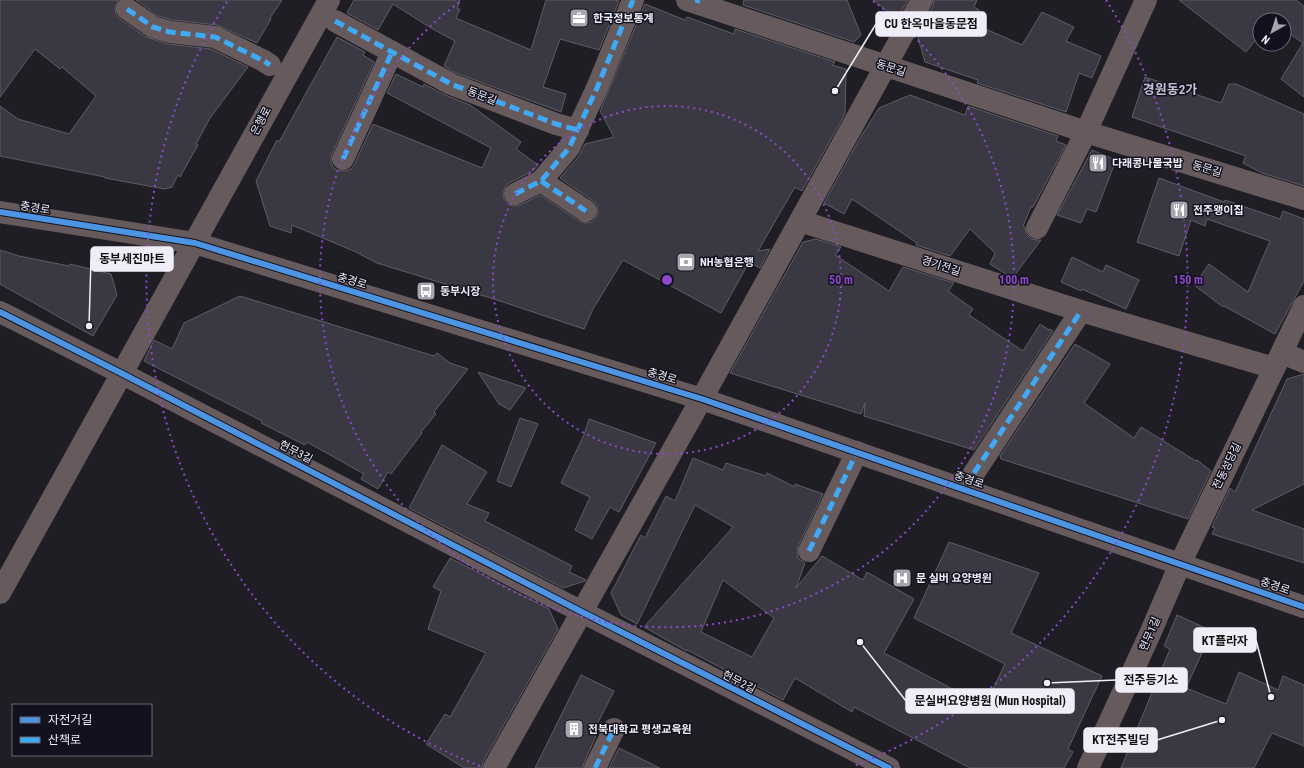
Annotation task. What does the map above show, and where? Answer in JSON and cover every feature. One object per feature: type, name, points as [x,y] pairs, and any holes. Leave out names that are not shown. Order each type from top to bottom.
[{"type":"street","name":"은행로","points":[[195,243],[329,0]]},
{"type":"street","points":[[515,194],[541,181],[569,148],[597,88],[633,0]]},
{"type":"street","points":[[494,768],[702,399],[922,0]]},
{"type":"street","points":[[1037,228],[1086,132],[1146,0]]},
{"type":"street","name":"동문길","points":[[694,1],[1086,132],[1304,199]]},
{"type":"street","points":[[127,10],[153,27],[170,32],[215,37],[270,65]]},
{"type":"street","name":"동문길","points":[[335,21],[451,84],[556,124],[578,130]]},
{"type":"street","points":[[343,160],[392,52]]},
{"type":"street","points":[[541,181],[586,211]]},
{"type":"street","name":"충경로","points":[[0,212],[195,243],[702,399],[1304,607]]},
{"type":"street","name":"경기전길","points":[[800,222],[1081,311]]},
{"type":"street","points":[[0,593],[121,373],[195,243]]},
{"type":"street","name":"전동성당길","points":[[1180,564],[1304,306]]},
{"type":"street","name":"충경로","points":[[974,473],[1081,311]]},
{"type":"street","points":[[1081,311],[1278,360],[1304,362]]},
{"type":"street","name":"현무3길","points":[[0,312],[121,373],[582,612]]},
{"type":"street","points":[[810,551],[857,452]]},
{"type":"street","name":"현무1길","points":[[1088,768],[1149,636],[1180,564]]},
{"type":"street","name":"현무2길","points":[[582,612],[889,768]]},
{"type":"street","points":[[595,768],[614,729]]},
{"type":"building","points":[[0,0],[119,0],[115,8],[116,15],[146,37],[168,44],[211,49],[248,67],[210,118],[196,144],[198,145],[180,177],[178,175],[172,187],[165,189],[0,156],[0,106],[18,119],[69,134],[96,96],[62,67],[60,69],[35,49],[0,97]]},
{"type":"building","points":[[136,0],[282,0],[270,18],[271,19],[257,43],[217,25],[172,20],[158,16]]},
{"type":"building","points":[[354,0],[460,0],[457,9],[460,9],[456,18],[531,50],[546,0],[619,1],[599,50],[560,39],[543,87],[566,94],[561,112],[456,73],[444,66],[455,41],[393,4],[378,30],[347,13]]},
{"type":"building","points":[[744,0],[847,0],[861,35],[854,42],[743,5]]},
{"type":"building","points":[[873,0],[908,0],[897,19]]},
{"type":"building","points":[[934,0],[977,0],[974,7],[979,10],[972,23],[1022,45],[1042,12],[1074,27],[1066,41],[1101,56],[1092,78],[1079,73],[1066,112],[977,83],[978,80],[925,62],[917,34],[933,6]]},
{"type":"building","points":[[1179,0],[1296,0],[1304,6],[1304,97],[1281,79],[1303,43],[1292,35],[1292,12],[1252,12],[1252,44],[1246,52]]},
{"type":"building","points":[[645,4],[685,20],[687,17],[734,34],[735,29],[835,62],[832,65],[846,69],[845,114],[802,191],[795,187],[758,251],[770,249],[760,268],[749,262],[721,313],[623,260],[593,309],[584,329],[497,300],[377,263],[356,252],[292,225],[291,233],[270,226],[256,181],[277,140],[279,142],[337,37],[365,52],[363,55],[374,62],[332,154],[331,161],[333,167],[337,170],[345,171],[351,169],[373,124],[482,168],[491,148],[387,93],[396,74],[423,87],[424,84],[445,95],[470,105],[521,142],[516,149],[538,165],[533,171],[509,183],[505,187],[503,194],[504,199],[508,204],[514,206],[520,205],[540,195],[579,221],[586,223],[592,222],[596,218],[598,212],[597,205],[560,178],[579,156],[585,144],[614,137],[600,111]]},
{"type":"building","points":[[1145,77],[1221,103],[1229,84],[1236,84],[1304,114],[1304,186],[1262,173],[1243,163],[1246,156],[1132,117]]},
{"type":"building","points":[[910,95],[965,115],[968,106],[1058,136],[1056,141],[1066,145],[1033,207],[1031,207],[1023,226],[1025,227],[1026,234],[1031,239],[1041,240],[1014,276],[1006,274],[990,264],[995,253],[970,229],[950,256],[916,245],[917,243],[852,199],[844,214],[824,203],[860,138],[879,108]]},
{"type":"building","points":[[1092,150],[1116,160],[1096,212],[1087,209],[1081,223],[1057,215]]},
{"type":"building","points":[[1159,178],[1224,202],[1225,200],[1280,219],[1283,211],[1304,219],[1304,281],[1275,334],[1224,306],[1223,307],[1194,285],[1209,264],[1248,292],[1270,241],[1207,219],[1205,226],[1191,220],[1179,256],[1137,242]]},
{"type":"building","points":[[816,239],[841,247],[835,255],[889,291],[903,267],[954,283],[948,291],[973,309],[969,315],[1023,351],[1040,324],[1053,331],[974,450],[864,416],[865,403],[861,414],[730,373],[803,242]]},
{"type":"building","points":[[0,250],[19,256],[69,266],[70,264],[111,274],[117,295],[93,336],[0,284]]},
{"type":"building","points":[[1072,257],[1103,272],[1106,265],[1139,280],[1126,309],[1082,289],[1081,291],[1061,282]]},
{"type":"building","points":[[240,296],[434,356],[437,353],[450,363],[468,369],[434,412],[436,414],[391,474],[388,472],[378,489],[361,479],[364,474],[307,442],[305,445],[261,423],[262,421],[144,361],[154,340],[172,349],[184,323]]},
{"type":"building","points":[[1075,344],[1110,364],[1084,403],[1134,438],[1141,427],[1196,461],[1197,460],[1211,471],[1188,519],[1001,459],[1000,456]]},
{"type":"building","points":[[478,372],[526,388],[510,410],[499,404]]},
{"type":"building","points":[[1304,374],[1304,484],[1252,510],[1304,529],[1304,563],[1212,534],[1215,528],[1212,527],[1230,488],[1235,492],[1287,379]]},
{"type":"building","points":[[520,418],[538,424],[511,487],[497,481]]},
{"type":"building","points":[[589,419],[656,443],[619,512],[610,507],[592,539],[575,530],[590,497],[561,483],[584,435]]},
{"type":"building","points":[[442,445],[487,472],[467,504],[489,513],[485,521],[572,566],[569,572],[586,580],[563,588],[409,508]]},
{"type":"building","points":[[693,458],[723,470],[726,463],[766,476],[767,473],[795,487],[795,484],[823,494],[798,546],[798,558],[805,563],[796,588],[822,556],[863,580],[867,572],[914,599],[884,653],[985,706],[1005,664],[914,618],[949,542],[1039,573],[1011,633],[1102,676],[1068,749],[1073,752],[1064,768],[970,768],[854,707],[852,712],[795,678],[783,700],[687,650],[686,651],[644,627],[733,527],[695,505],[637,624],[621,615],[611,593],[641,535],[645,538],[666,496],[675,501]],"holes":[[[723,580],[774,618],[752,657],[701,632]]]},
{"type":"building","points":[[450,558],[549,609],[558,629],[483,762],[482,768],[464,768],[426,744],[445,714],[450,717],[486,653],[428,629],[441,591],[433,587]]},
{"type":"building","points":[[1177,615],[1212,631],[1186,688],[1226,704],[1239,672],[1278,690],[1283,676],[1304,685],[1304,746],[1272,733],[1254,768],[1121,768],[1170,649],[1164,646]]},
{"type":"building","name":"전북대학교 평생교육원","points":[[581,675],[614,691],[592,734],[596,736],[583,768],[535,768]]},
{"type":"building","name":"전북대학교 평생교육원","points":[[619,748],[660,768],[609,768]]},
{"type":"marked path","points":[[515,194],[541,181],[569,148],[597,88],[633,0]]},
{"type":"marked path","points":[[127,9],[153,27],[170,32],[215,37],[270,65]]},
{"type":"marked path","points":[[335,21],[451,84],[556,124],[578,130]]},
{"type":"marked path","points":[[343,159],[392,52]]},
{"type":"marked path","points":[[541,181],[586,211]]},
{"type":"marked path","points":[[974,473],[1081,311]]},
{"type":"marked path","points":[[809,551],[857,452]]},
{"type":"marked path","points":[[595,768],[614,729]]},
{"type":"cycle path","points":[[0,212],[195,243],[702,399],[1304,607]]},
{"type":"cycle path","points":[[0,312],[121,373],[582,612],[889,768]]},
{"type":"place","name":"한국정보통계","points":[[579,18]]},
{"type":"place","name":"CU 한옥마을동문점","points":[[835,91]]},
{"type":"place","name":"다래콩나물국밥","points":[[1098,163]]},
{"type":"place","name":"전주왱이집","points":[[1179,210]]},
{"type":"place","name":"NH농협은행","points":[[686,262]]},
{"type":"place","name":"동부시장","points":[[426,291]]},
{"type":"place","name":"동부세진마트","points":[[89,326]]},
{"type":"place","name":"문 실버 요양병원","points":[[902,578]]},
{"type":"place","name":"문실버요양병원 (Mun Hospital)","points":[[860,642]]},
{"type":"place","name":"전주등기소","points":[[1047,683]]},
{"type":"place","name":"KT플라자","points":[[1271,697]]},
{"type":"place","name":"KT전주빌딩","points":[[1222,720]]},
{"type":"place","name":"전북대학교 평생교육원","points":[[574,729]]},
{"type":"district","name":"경원동2가","points":[[1170,89]]}]
